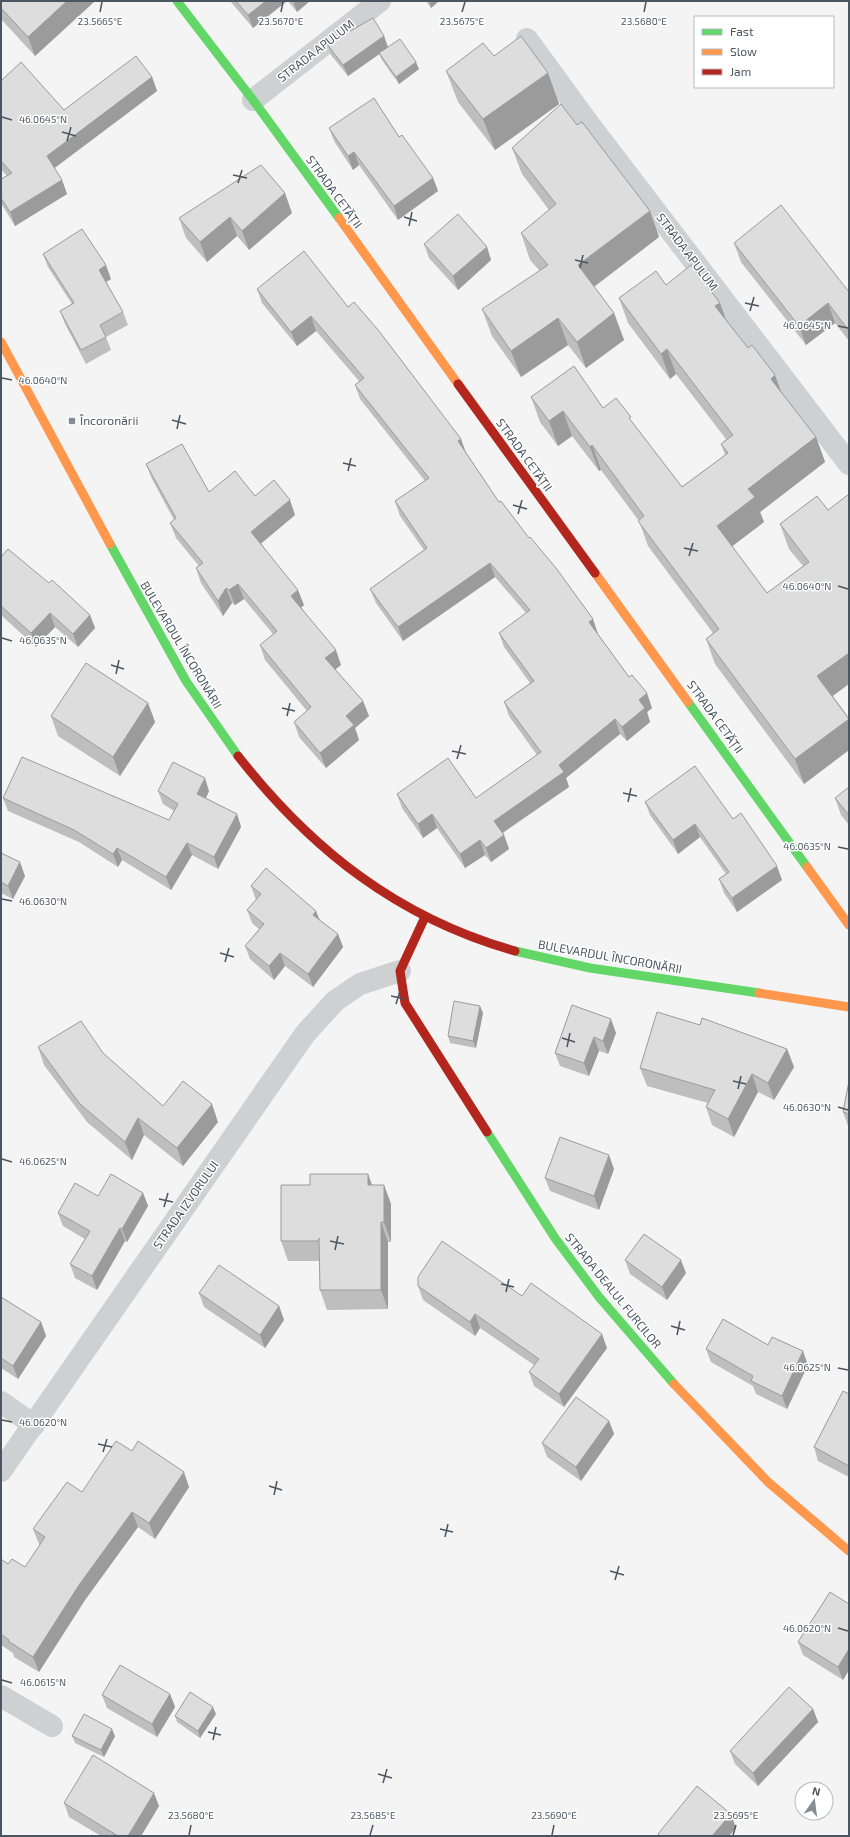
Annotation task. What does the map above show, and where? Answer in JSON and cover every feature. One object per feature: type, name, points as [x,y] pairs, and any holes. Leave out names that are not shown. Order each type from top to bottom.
[{"type":"street","name":"STRADA CETĂȚII","points":[[177,1],[253,100],[849,925]]},
{"type":"street","name":"STRADA APULUM","points":[[253,100],[380,1]]},
{"type":"street","name":"STRADA APULUM","points":[[527,39],[588,124],[849,464]]},
{"type":"street","name":"BULEVARDUL ÎNCORONĂRII","points":[[1,342],[154,628],[194,694],[237,757],[290,817],[339,859],[382,892],[425,917],[505,949],[590,968],[849,1007]]},
{"type":"street","points":[[400,972],[425,917]]},
{"type":"street","name":"STRADA IZVORULUI","points":[[1,1471],[305,1034],[335,1001],[360,984],[400,972]]},
{"type":"street","name":"STRADA DEALUL FURCILOR","points":[[400,972],[405,1003],[554,1238],[599,1297],[681,1393],[768,1482],[849,1551]]},
{"type":"street","points":[[1,1402],[34,1425]]},
{"type":"street","points":[[1,1696],[52,1726]]},
{"type":"building","points":[[1,1],[67,1],[28,37],[1,8]]},
{"type":"building","points":[[236,1],[266,1],[248,15]]},
{"type":"building","points":[[373,18],[384,36],[343,65],[327,44]]},
{"type":"building","points":[[521,36],[548,73],[483,119],[446,71],[483,43],[494,56]]},
{"type":"building","points":[[400,39],[416,62],[396,77],[379,53]]},
{"type":"building","points":[[136,56],[152,77],[47,156],[62,180],[10,212],[1,198],[1,179],[12,173],[1,161],[1,81],[21,62],[64,110]]},
{"type":"building","points":[[374,98],[399,137],[402,135],[433,178],[394,206],[354,152],[348,156],[329,128]]},
{"type":"building","points":[[561,104],[577,125],[582,122],[650,211],[578,265],[614,313],[577,342],[558,318],[511,351],[482,309],[548,265],[521,233],[556,204],[512,148]]},
{"type":"building","points":[[261,165],[285,193],[242,231],[230,217],[200,242],[179,218]]},
{"type":"building","points":[[781,205],[849,292],[849,331],[828,303],[799,326],[734,243]]},
{"type":"building","points":[[458,214],[487,247],[453,276],[424,244]]},
{"type":"building","points":[[82,229],[106,265],[99,270],[123,312],[100,325],[106,337],[81,350],[60,311],[74,303],[43,254]]},
{"type":"building","points":[[304,251],[348,307],[354,302],[379,331],[461,439],[458,441],[499,502],[501,501],[529,538],[530,537],[556,568],[593,619],[589,622],[629,677],[632,675],[647,693],[639,700],[645,708],[622,727],[615,719],[559,765],[564,772],[494,821],[504,835],[486,848],[480,840],[460,854],[432,814],[418,824],[397,794],[448,758],[476,798],[541,752],[504,702],[534,681],[499,633],[530,610],[490,563],[398,627],[370,589],[427,548],[395,501],[429,478],[355,385],[364,378],[311,316],[291,332],[257,289]]},
{"type":"building","points":[[691,265],[720,303],[715,306],[748,348],[752,345],[775,375],[771,379],[816,437],[748,489],[755,497],[717,526],[767,593],[809,562],[780,524],[817,496],[828,510],[849,494],[849,653],[817,676],[849,719],[795,759],[706,639],[719,629],[638,521],[644,516],[592,445],[590,447],[563,411],[549,421],[531,397],[574,366],[603,408],[616,398],[631,417],[629,418],[682,487],[728,453],[721,444],[733,435],[667,349],[661,354],[619,298],[656,271],[666,285]]},
{"type":"building","points":[[182,444],[209,492],[235,471],[255,496],[274,480],[290,500],[251,532],[298,590],[291,596],[336,650],[325,658],[363,701],[346,716],[354,725],[320,753],[294,722],[311,707],[260,645],[277,631],[238,584],[229,590],[226,588],[218,601],[196,568],[203,563],[170,523],[176,518],[146,464]]},
{"type":"building","points":[[8,549],[49,583],[52,580],[90,615],[73,634],[50,613],[31,633],[1,606],[1,557]]},
{"type":"building","points":[[86,663],[148,703],[113,757],[51,716]]},
{"type":"building","points":[[22,757],[169,820],[178,804],[158,791],[173,762],[205,778],[197,794],[237,814],[214,857],[187,843],[166,877],[117,848],[113,854],[74,830],[3,798]]},
{"type":"building","points":[[695,766],[733,819],[741,813],[777,866],[732,898],[719,879],[729,872],[695,824],[673,840],[645,802]]},
{"type":"building","points":[[849,787],[849,815],[835,798]]},
{"type":"building","points":[[1,853],[20,862],[8,886],[1,882]]},
{"type":"building","points":[[266,868],[316,911],[313,915],[338,934],[308,974],[280,953],[269,966],[245,946],[264,924],[247,910],[261,894],[251,886]]},
{"type":"building","points":[[454,1001],[480,1006],[473,1041],[448,1036]]},
{"type":"building","points":[[572,1005],[611,1019],[603,1041],[594,1037],[584,1063],[555,1053]]},
{"type":"building","points":[[657,1012],[700,1025],[702,1018],[787,1049],[768,1083],[752,1074],[728,1119],[706,1107],[715,1090],[640,1068]]},
{"type":"building","points":[[81,1021],[103,1053],[163,1106],[183,1081],[212,1104],[177,1148],[138,1118],[125,1142],[80,1104],[38,1047]]},
{"type":"building","points":[[849,1081],[849,1114],[843,1112]]},
{"type":"building","points":[[560,1137],[609,1155],[594,1196],[545,1178]]},
{"type":"building","points":[[111,1174],[143,1193],[122,1229],[120,1228],[92,1276],[70,1264],[90,1231],[58,1213],[75,1183],[98,1196]]},
{"type":"building","points":[[310,1174],[368,1174],[368,1185],[384,1185],[384,1222],[381,1222],[381,1290],[320,1290],[319,1238],[318,1241],[281,1241],[281,1185],[310,1185]]},
{"type":"building","points":[[644,1234],[681,1260],[662,1287],[625,1260]]},
{"type":"building","points":[[442,1241],[522,1296],[531,1283],[602,1334],[559,1394],[529,1372],[539,1359],[475,1314],[470,1322],[418,1286],[418,1277]]},
{"type":"building","points":[[219,1265],[279,1306],[260,1335],[199,1293]]},
{"type":"building","points":[[1,1297],[41,1322],[13,1366],[1,1358]]},
{"type":"building","points":[[723,1319],[768,1345],[772,1337],[803,1351],[782,1396],[751,1381],[753,1376],[706,1349]]},
{"type":"building","points":[[843,1391],[849,1394],[849,1466],[814,1447]]},
{"type":"building","points":[[576,1397],[609,1421],[576,1467],[542,1443]]},
{"type":"building","points":[[116,1441],[132,1451],[138,1441],[184,1472],[149,1523],[132,1512],[79,1585],[33,1657],[8,1641],[9,1640],[1,1634],[1,1559],[8,1564],[12,1559],[25,1567],[45,1537],[33,1529],[67,1482],[82,1492]]},
{"type":"building","points":[[830,1592],[849,1604],[849,1649],[838,1667],[798,1642]]},
{"type":"building","points":[[120,1665],[170,1694],[152,1724],[102,1695]]},
{"type":"building","points":[[789,1687],[813,1709],[753,1773],[730,1751]]},
{"type":"building","points":[[190,1692],[213,1707],[198,1731],[175,1716]]},
{"type":"building","points":[[84,1714],[112,1729],[101,1750],[72,1736]]},
{"type":"building","points":[[93,1755],[154,1793],[128,1836],[118,1836],[64,1803]]},
{"type":"building","points":[[697,1786],[731,1814],[712,1836],[660,1836],[658,1834]]},
{"type":"traffic: fast","points":[[177,1],[253,100],[339,218]]},
{"type":"traffic: fast","points":[[110,544],[186,681],[238,756]]},
{"type":"traffic: fast","points":[[688,702],[807,867]]},
{"type":"traffic: fast","points":[[515,951],[590,968],[759,993]]},
{"type":"traffic: fast","points":[[487,1132],[555,1238],[599,1297],[674,1384]]},
{"type":"traffic: slow","points":[[339,218],[458,384]]},
{"type":"traffic: slow","points":[[1,342],[110,544]]},
{"type":"traffic: slow","points":[[595,573],[688,702]]},
{"type":"traffic: slow","points":[[807,867],[849,925]]},
{"type":"traffic: slow","points":[[759,993],[849,1007]]},
{"type":"traffic: slow","points":[[674,1384],[768,1482],[849,1551]]},
{"type":"traffic: jam","points":[[458,384],[595,573]]},
{"type":"traffic: jam","points":[[238,756],[266,790],[296,821],[327,850],[360,876],[395,900],[433,920],[473,937],[515,951]]},
{"type":"traffic: jam","points":[[425,917],[400,971],[405,1003],[487,1132]]},
{"type":"place","name":"Încoronării","points":[[72,421]]}]
